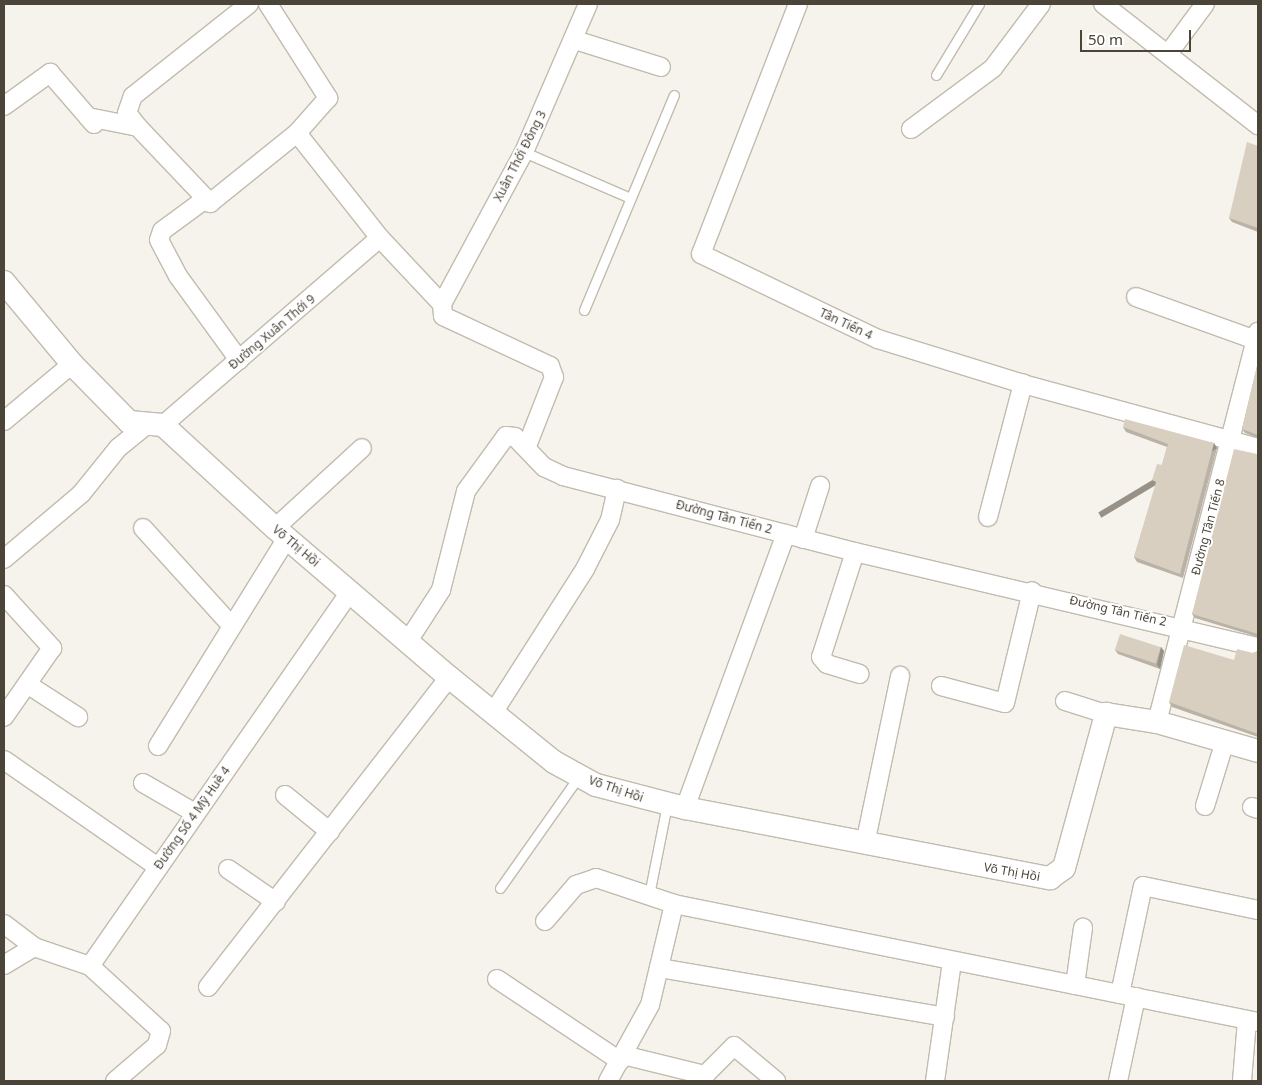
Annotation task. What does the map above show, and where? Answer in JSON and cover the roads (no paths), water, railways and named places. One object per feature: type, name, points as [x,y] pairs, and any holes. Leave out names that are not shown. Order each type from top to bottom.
[{"type":"street","points":[[249,4],[133,96],[126,113],[204,200],[212,202],[297,133],[328,98],[268,4]]},
{"type":"street","name":"Xuân Thới Đông 3","points":[[442,304],[524,152],[575,40],[588,4]]},
{"type":"street","name":"Tân Tiến 4","points":[[798,4],[701,254],[878,339],[1023,384],[1258,448]]},
{"type":"street","points":[[911,129],[993,68],[1041,4]]},
{"type":"street","points":[[1103,4],[1258,125]]},
{"type":"street","points":[[1168,54],[1205,4]]},
{"type":"street","points":[[575,40],[661,67]]},
{"type":"street","points":[[4,106],[50,73],[91,121],[138,127]]},
{"type":"street","points":[[297,133],[380,238],[442,304],[443,316],[550,366],[554,378],[527,446]]},
{"type":"street","points":[[204,200],[162,231],[159,240],[178,276],[239,360]]},
{"type":"street","name":"Đường Xuân Thới 9","points":[[4,559],[81,494],[118,448],[154,426],[239,360],[380,238]]},
{"type":"street","name":"Võ Thị Hồi","points":[[4,282],[72,364],[129,422],[154,426],[351,591],[449,677],[554,762],[596,785],[676,806],[865,844],[1050,878],[1064,868],[1106,714]]},
{"type":"street","points":[[1136,297],[1258,337]]},
{"type":"street","name":"Đường Tân Tiến 8","points":[[1157,722],[1258,337]]},
{"type":"street","points":[[4,421],[72,364]]},
{"type":"street","points":[[988,517],[1023,384]]},
{"type":"street","name":"Đường Tân Tiến 2","points":[[408,641],[441,590],[455,520],[466,491],[506,436],[515,437],[527,446],[544,468],[618,489],[855,552],[1181,625],[1258,647]]},
{"type":"street","points":[[158,746],[232,626],[281,534],[362,448]]},
{"type":"street","points":[[803,538],[820,486]]},
{"type":"street","points":[[494,713],[585,570],[610,520],[618,489]]},
{"type":"street","points":[[143,528],[232,626]]},
{"type":"street","points":[[676,806],[786,534]]},
{"type":"street","points":[[855,552],[821,657],[827,664],[859,674]]},
{"type":"street","name":"Đường Số 4 Mỹ Huề 4","points":[[90,966],[351,591]]},
{"type":"street","points":[[941,686],[1006,703],[1032,591]]},
{"type":"street","points":[[4,595],[52,648],[4,717]]},
{"type":"street","points":[[865,844],[900,676]]},
{"type":"street","points":[[208,986],[276,902],[449,677]]},
{"type":"street","points":[[27,684],[78,717]]},
{"type":"street","points":[[1065,701],[1106,714],[1157,722],[1258,751]]},
{"type":"street","points":[[1205,806],[1225,741]]},
{"type":"street","points":[[4,760],[158,867]]},
{"type":"street","points":[[143,783],[195,814]]},
{"type":"street","points":[[284,795],[330,832]]},
{"type":"street","points":[[228,869],[276,902]]},
{"type":"street","points":[[545,921],[585,880],[604,880],[674,904],[1253,1021],[1242,1081]]},
{"type":"street","points":[[1118,1081],[1143,886],[1258,910]]},
{"type":"street","points":[[608,1081],[650,1006],[674,904]]},
{"type":"street","points":[[4,924],[34,947],[90,966],[161,1031],[157,1044],[115,1081]]},
{"type":"street","points":[[1074,985],[1083,928]]},
{"type":"street","points":[[4,965],[34,947]]},
{"type":"street","points":[[935,1081],[952,961]]},
{"type":"street","points":[[659,968],[945,1017]]},
{"type":"street","points":[[497,979],[622,1058],[705,1078],[734,1046],[776,1081]]},
{"type":"lane","points":[[936,75],[979,4]]},
{"type":"lane","points":[[584,310],[628,197],[674,95]]},
{"type":"lane","points":[[524,152],[628,197]]},
{"type":"lane","points":[[500,888],[580,776]]},
{"type":"lane","points":[[649,895],[676,806]]}]
